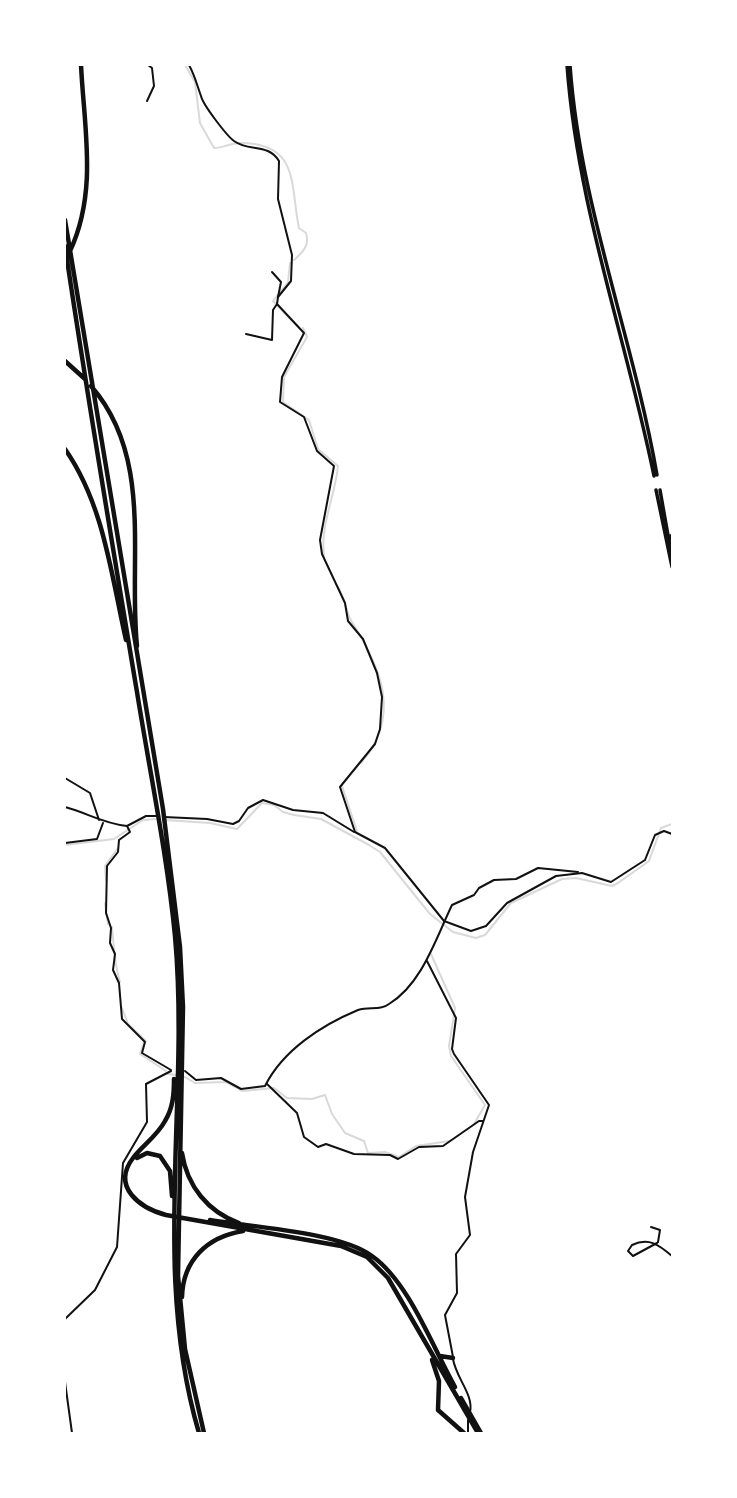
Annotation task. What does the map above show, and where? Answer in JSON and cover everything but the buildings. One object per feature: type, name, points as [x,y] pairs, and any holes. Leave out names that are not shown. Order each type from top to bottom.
[{"type":"highway","points":[[65,261],[76,237],[88,183],[81,65]]},
{"type":"highway","points":[[568,65],[583,179],[656,476]]},
{"type":"highway","points":[[65,220],[148,746]]},
{"type":"highway","points":[[65,246],[134,676]]},
{"type":"highway","points":[[65,361],[97,393],[124,443],[133,487],[134,601],[141,689]]},
{"type":"highway","points":[[65,449],[79,470],[96,511],[134,676],[148,746],[182,967],[173,1246]]},
{"type":"highway","points":[[672,567],[671,559],[664,516],[658,490],[672,574]]},
{"type":"highway","points":[[169,874],[177,969],[178,1251],[182,1326],[201,1433]]},
{"type":"highway","points":[[178,1097],[156,1135],[133,1158],[125,1175],[131,1198],[148,1210],[351,1244],[371,1255],[409,1300],[466,1410]]},
{"type":"highway","points":[[178,1097],[182,1154],[194,1187],[206,1203],[222,1216],[267,1231],[341,1246],[367,1257],[388,1278],[478,1430]]},
{"type":"highway","points":[[166,1214],[144,1206],[129,1188],[129,1167],[139,1156],[154,1153],[168,1166],[172,1185],[180,1345],[201,1433]]},
{"type":"highway","points":[[182,1326],[184,1277],[200,1251],[227,1234],[267,1231]]},
{"type":"highway","points":[[432,1356],[439,1381],[438,1410],[466,1433]]},
{"type":"highway","points":[[440,1356],[453,1358]]},
{"type":"street","points":[[147,101],[154,86],[152,68],[148,65]]},
{"type":"street","points":[[189,65],[198,81],[201,99],[234,141],[271,151],[279,160],[278,199],[292,255],[291,281],[278,297]]},
{"type":"street","points":[[246,334],[272,340],[274,310],[281,282],[272,272]]},
{"type":"street","points":[[277,304],[304,333],[282,377],[280,402],[304,417],[317,451],[334,466],[320,540],[322,554],[345,603],[348,621],[363,639],[381,686],[382,714],[375,744],[340,787],[355,832]]},
{"type":"street","points":[[664,516],[672,544]]},
{"type":"street","points":[[65,778],[90,793],[99,821]]},
{"type":"street","points":[[65,1319],[94,1290],[113,1258],[119,1239],[123,1163],[147,1122],[144,1089],[150,1080],[171,1070],[142,1053],[145,1042],[122,1019],[119,983],[113,970],[115,954],[110,943],[111,928],[106,914],[107,866],[118,852],[119,840],[128,829],[153,815],[207,818],[233,824],[239,821],[248,808],[263,800],[293,810],[323,814],[385,848],[444,922],[471,930],[480,930],[507,903],[534,886],[556,876],[579,873]]},
{"type":"street","points":[[65,807],[128,829]]},
{"type":"street","points":[[65,843],[97,839],[103,822]]},
{"type":"street","points":[[185,1072],[196,1080],[220,1078],[242,1089],[253,1089],[267,1084],[271,1074],[283,1064],[293,1049],[315,1032],[358,1010],[389,1005],[408,987],[426,960],[452,905],[474,895],[479,888],[494,880],[516,879],[538,868],[579,873],[611,882],[645,860],[655,835],[664,831],[672,834]]},
{"type":"street","points":[[426,960],[456,1018],[452,1049],[487,1100],[489,1108],[473,1152],[465,1197],[470,1235],[456,1254],[457,1293],[445,1315],[457,1376],[472,1403],[466,1433]]},
{"type":"street","points":[[267,1084],[297,1113],[304,1136],[318,1147],[326,1144],[354,1154],[390,1155],[398,1158],[419,1147],[443,1146],[479,1121],[484,1121]]},
{"type":"street","points":[[651,1227],[660,1230],[657,1243],[633,1256],[628,1251],[641,1240],[657,1243],[672,1256]]},
{"type":"street","points":[[65,1382],[72,1433]]},
{"type":"waterway","points":[[185,65],[195,82],[200,123],[214,148],[236,143],[259,145],[273,150],[289,169],[299,228],[307,237],[305,248],[294,260]]},
{"type":"waterway","points":[[290,263],[288,282],[273,301],[297,326]]},
{"type":"waterway","points":[[303,328],[307,337],[284,377],[283,402],[309,420],[318,449],[338,466],[324,533],[324,556]]},
{"type":"waterway","points":[[338,587],[350,618],[371,657],[383,692],[381,728],[374,745],[361,763]]},
{"type":"waterway","points":[[342,786],[357,831]]},
{"type":"waterway","points":[[165,820],[210,823],[237,829],[262,803],[274,805],[283,812],[294,815],[321,819],[380,852],[430,914],[453,932],[476,938],[485,935],[511,903],[562,879],[576,878],[612,886],[618,883],[649,861],[661,828],[672,824]]},
{"type":"waterway","points":[[65,845],[114,839],[143,820],[156,819]]},
{"type":"waterway","points":[[106,880],[105,866],[118,848]]},
{"type":"waterway","points":[[105,903],[108,924]]},
{"type":"waterway","points":[[112,927],[120,982]]},
{"type":"waterway","points":[[431,954],[455,1008],[449,1046],[451,1056],[485,1105],[474,1124]]},
{"type":"waterway","points":[[122,1008],[128,1024],[146,1041]]},
{"type":"waterway","points":[[144,1042],[140,1054],[166,1071]]},
{"type":"waterway","points":[[168,1074],[177,1075]]},
{"type":"waterway","points":[[183,1076],[195,1083],[226,1082],[242,1091],[274,1088],[287,1098],[312,1099],[325,1095],[332,1114],[345,1133],[364,1141],[368,1153],[385,1152],[399,1157],[416,1146],[449,1141]]}]
